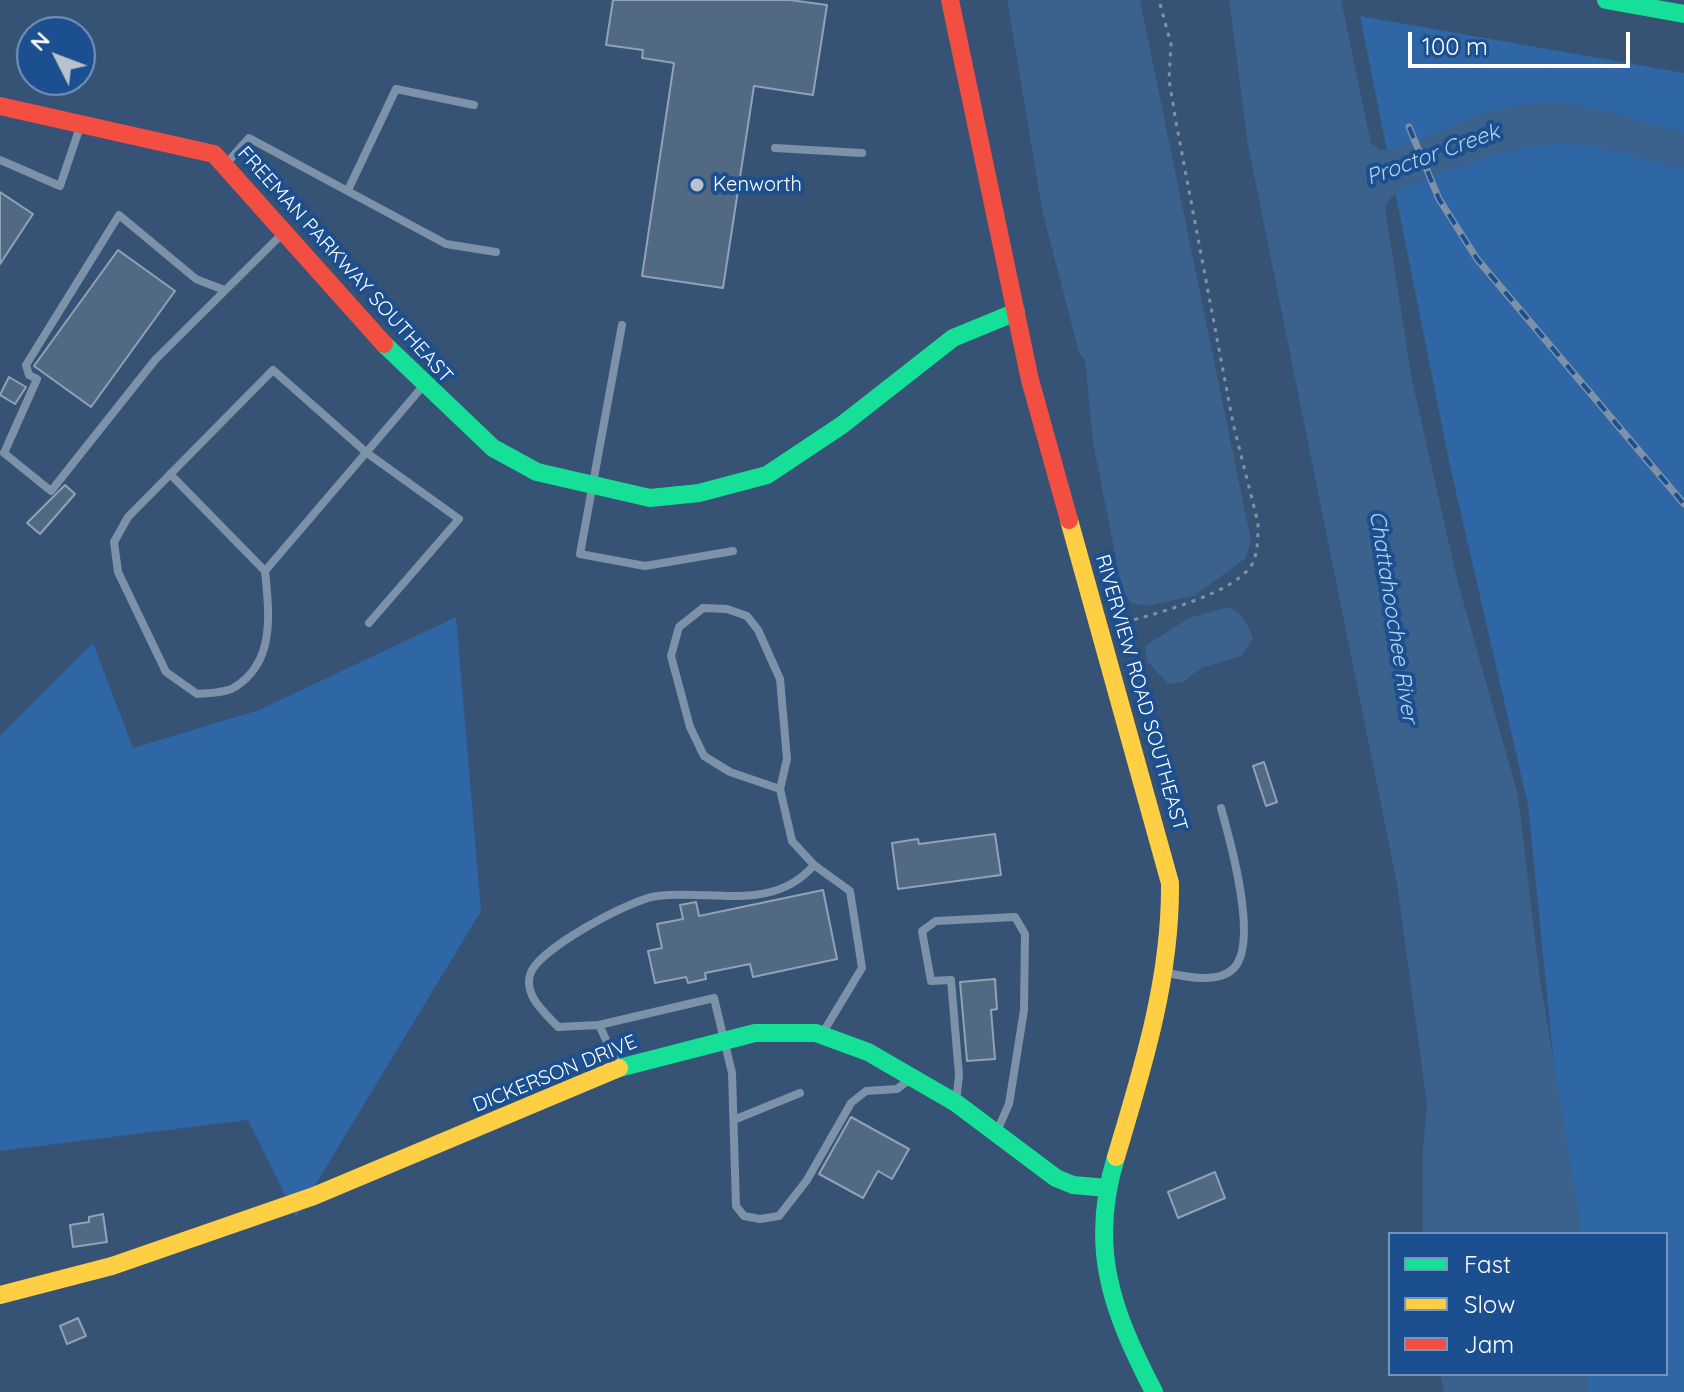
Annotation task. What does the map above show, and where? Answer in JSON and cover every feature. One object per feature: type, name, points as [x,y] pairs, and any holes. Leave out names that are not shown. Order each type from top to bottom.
[{"type":"main road","name":"RIVERVIEW ROAD SOUTHEAST","points":[[950,0],[1048,448],[1170,883],[1172,923],[1167,972],[1107,1188],[1102,1220],[1108,1282],[1124,1331],[1154,1392]]},
{"type":"main road","points":[[1606,0],[1684,14]]},
{"type":"main road","name":"FREEMAN PARKWAY SOUTHEAST","points":[[0,106],[186,145],[214,154],[423,386],[493,448],[537,472],[650,498],[699,493],[767,475],[842,425],[953,338],[1016,312]]},
{"type":"main road","name":"DICKERSON DRIVE","points":[[0,1295],[112,1266],[314,1196],[619,1068],[724,1040],[793,1031],[821,1034],[868,1052],[956,1103],[1056,1178],[1073,1185],[1107,1188]]},
{"type":"lane","points":[[348,190],[396,89],[474,105]]},
{"type":"lane","points":[[0,160],[60,186],[82,123]]},
{"type":"lane","points":[[225,165],[249,138],[446,244],[496,252]]},
{"type":"lane","points":[[775,148],[862,153]]},
{"type":"lane","points":[[224,290],[196,279],[119,215],[26,365],[29,375],[37,379],[4,453],[51,491],[155,360],[285,231]]},
{"type":"lane","points":[[622,325],[580,554],[645,566],[733,551]]},
{"type":"lane","points":[[170,474],[265,571],[270,623],[261,661],[233,689],[197,694],[166,672],[118,572],[114,542],[128,517],[170,474],[273,370],[367,453],[459,519],[369,623]]},
{"type":"lane","points":[[265,571],[423,386]]},
{"type":"lane","points":[[780,789],[730,772],[704,756],[690,727],[671,656],[679,627],[703,608],[727,609],[747,616],[758,630],[780,679],[787,759],[780,789],[792,841],[814,865],[850,891],[862,968],[821,1034]]},
{"type":"lane","points":[[1167,972],[1192,978],[1217,976],[1233,970],[1240,957],[1243,924],[1237,864],[1221,808]]},
{"type":"lane","points":[[814,865],[799,883],[763,893],[739,898],[657,896],[621,907],[537,959],[530,975],[530,986],[537,1004],[558,1027],[599,1025],[714,998],[732,1073],[736,1119],[736,1206],[744,1216],[760,1219],[779,1216],[807,1180],[851,1103],[866,1091],[897,1089],[912,1077]]},
{"type":"lane","points":[[956,1103],[959,1075],[951,980],[931,981],[922,931],[936,921],[1015,917],[1025,934],[1024,1010],[1009,1104],[996,1132]]},
{"type":"lane","points":[[599,1025],[619,1068]]},
{"type":"lane","points":[[736,1119],[800,1093]]},
{"type":"path","points":[[1100,629],[1185,604],[1220,588],[1245,573],[1254,562],[1257,540],[1258,523],[1233,423],[1176,122],[1169,80],[1171,44],[1159,0]]},
{"type":"shaded area","points":[[1360,16],[1684,73],[1684,1392],[1583,1392],[1582,1376],[1668,1376],[1668,1232],[1571,1232],[1528,805],[1450,466]]},
{"type":"shaded area","points":[[456,617],[481,911],[296,1217],[248,1120],[0,1151],[0,736],[93,643],[133,748],[259,710]]},
{"type":"water","points":[[1007,0],[1140,0],[1251,541],[1246,558],[1194,596],[1147,606],[1131,603],[1122,589],[1093,442],[1085,360],[1079,353],[1042,210]]},
{"type":"water","points":[[1229,0],[1341,0],[1371,143],[1380,150],[1415,142],[1473,117],[1530,104],[1556,103],[1604,110],[1684,133],[1684,169],[1601,148],[1558,144],[1537,146],[1475,161],[1413,184],[1393,196],[1385,208],[1412,380],[1458,583],[1518,795],[1539,972],[1582,1232],[1423,1232],[1423,1148],[1427,1105],[1397,884],[1248,145]]},
{"type":"water","points":[[1227,607],[1240,615],[1253,638],[1241,656],[1201,668],[1183,682],[1168,684],[1147,661],[1145,646],[1189,618]]},
{"type":"water","points":[[1440,1376],[1587,1376],[1588,1392],[1444,1392]]},
{"type":"building","name":"Kenworth","points":[[613,0],[790,0],[827,5],[813,95],[754,86],[723,288],[642,276],[674,63],[642,58],[643,50],[606,45]]},
{"type":"building","points":[[0,192],[33,214],[0,264]]},
{"type":"building","points":[[118,250],[175,291],[91,407],[34,366]]},
{"type":"building","points":[[9,377],[26,387],[15,404],[0,395]]},
{"type":"building","points":[[65,485],[75,494],[40,534],[27,523]]},
{"type":"building","points":[[1264,762],[1277,802],[1266,806],[1253,766]]},
{"type":"building","points":[[995,834],[1001,875],[898,889],[892,843],[918,839],[919,844]]},
{"type":"building","points":[[823,890],[837,959],[753,977],[750,964],[705,973],[706,979],[688,983],[686,977],[655,983],[648,951],[662,948],[657,924],[683,919],[680,905],[696,902],[699,916]]},
{"type":"building","points":[[995,979],[997,1009],[991,1010],[995,1059],[967,1061],[960,982]]},
{"type":"building","points":[[851,1117],[909,1149],[892,1179],[878,1171],[863,1198],[819,1174]]},
{"type":"building","points":[[1215,1172],[1225,1198],[1178,1218],[1168,1192]]},
{"type":"building","points":[[103,1214],[107,1242],[73,1247],[70,1225],[89,1222],[89,1217]]},
{"type":"building","points":[[78,1318],[86,1336],[67,1344],[60,1326]]},
{"type":"railway","points":[[1409,127],[1439,199],[1477,259],[1684,504]]},
{"type":"traffic: fast","points":[[1606,0],[1684,14]]},
{"type":"traffic: fast","points":[[384,344],[493,448],[537,472],[650,498],[699,493],[767,475],[842,425],[953,338],[1016,312]]},
{"type":"traffic: fast","points":[[619,1068],[755,1033],[816,1033],[868,1052],[956,1103],[1056,1178],[1073,1185],[1107,1188]]},
{"type":"traffic: fast","points":[[1116,1157],[1104,1221],[1109,1278],[1126,1334],[1154,1392]]},
{"type":"traffic: slow","points":[[1069,520],[1170,883],[1166,953],[1154,1022],[1116,1157]]},
{"type":"traffic: slow","points":[[0,1295],[112,1266],[314,1196],[619,1068]]},
{"type":"traffic: jam","points":[[950,0],[1030,380],[1069,520]]},
{"type":"traffic: jam","points":[[0,106],[214,154],[384,344]]},
{"type":"place","name":"Kenworth","points":[[697,185]]},
{"type":"water label","name":"Proctor Creek","points":[[1433,155]]},
{"type":"water label","name":"Chattahoochee River","points":[[1393,617]]}]
